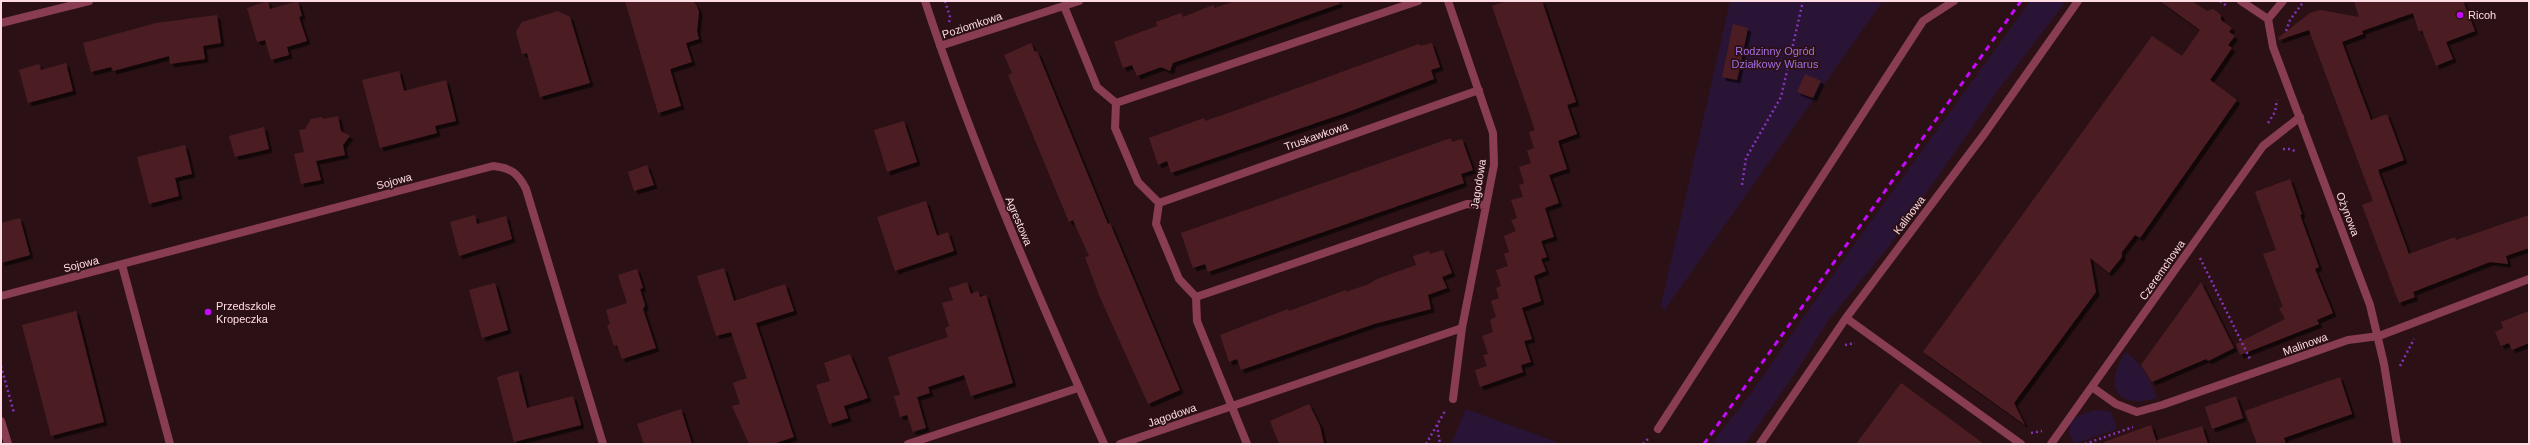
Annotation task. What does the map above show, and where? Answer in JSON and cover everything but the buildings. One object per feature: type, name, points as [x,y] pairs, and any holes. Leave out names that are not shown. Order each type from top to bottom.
[{"type":"street","points":[[1,23],[89,1]]},
{"type":"street","name":"Agrestowa","points":[[925,1],[940,46],[991,182],[1078,388],[1104,444]]},
{"type":"street","name":"Poziomkowa","points":[[940,46],[1079,1]]},
{"type":"street","points":[[1116,103],[1418,1]]},
{"type":"street","name":"Jagodowa","points":[[1448,1],[1493,133],[1494,165],[1462,328],[1453,399]]},
{"type":"street","points":[[1658,429],[1923,21],[1954,1]]},
{"type":"street","name":"Kalinowa","points":[[1760,444],[1846,318],[1985,133],[2078,1]]},
{"type":"street","points":[[2241,1],[2268,19],[2283,1]]},
{"type":"street","points":[[1064,6],[1097,87],[1116,103]]},
{"type":"street","name":"Ożynowa","points":[[2268,19],[2273,47],[2370,305],[2379,336],[2397,444]]},
{"type":"street","name":"Truskawkowa","points":[[1159,203],[1479,90]]},
{"type":"street","points":[[1116,103],[1115,128],[1138,182],[1159,203],[1156,224],[1179,278],[1196,297],[1196,321],[1247,444]]},
{"type":"street","name":"Czeremchowa","points":[[2051,444],[2263,146],[2300,118]]},
{"type":"street","name":"Sojowa","points":[[1,296],[493,166],[508,168],[520,176],[526,189],[603,444]]},
{"type":"street","points":[[1196,297],[1467,204],[1486,205]]},
{"type":"street","points":[[122,265],[170,444]]},
{"type":"street","name":"Malinowa","points":[[2092,387],[2116,404],[2137,412],[2348,340],[2379,336],[2529,279]]},
{"type":"street","points":[[1846,318],[2021,444]]},
{"type":"street","name":"Jagodowa","points":[[1120,444],[1462,328]]},
{"type":"street","points":[[908,444],[1078,388]]},
{"type":"street","points":[[1,422],[8,444]]},
{"type":"path","points":[[945,1],[950,18]]},
{"type":"path","points":[[1742,184],[1746,158],[1781,97],[1803,1]]},
{"type":"path","points":[[2284,38],[2290,20],[2304,1]]},
{"type":"path","points":[[2264,128],[2275,112],[2278,98]]},
{"type":"path","points":[[2276,152],[2290,148],[2299,155]]},
{"type":"path","points":[[2194,244],[2256,372]]},
{"type":"path","points":[[2399,372],[2404,356],[2415,338]]},
{"type":"path","points":[[1,366],[14,414]]},
{"type":"path","points":[[1426,444],[1453,399]]},
{"type":"path","points":[[1437,425],[1440,444]]},
{"type":"green space","name":"Rodzinny Ogród Działkowy Wiarus","points":[[1730,1],[1883,1],[1664,311],[1661,305]]},
{"type":"green space","points":[[2030,1],[2066,1],[1999,89],[1890,245],[1828,321],[1794,375],[1745,444],[1711,444],[1751,393],[1851,249]]},
{"type":"green space","points":[[2126,352],[2145,372],[2152,384],[2157,398],[2143,401],[2132,401],[2123,398],[2118,392],[2115,385],[2115,375]]},
{"type":"green space","points":[[1466,409],[1562,444],[1451,444]]},
{"type":"green space","points":[[2099,410],[2111,412],[2117,429],[2074,444],[2069,433],[2072,422],[2075,418],[2084,413]]},
{"type":"railway","points":[[1704,444],[2021,1]]},
{"type":"place","name":"Ricoh","points":[[2460,15]]},
{"type":"place","name":"Przedszkole Kropeczka","points":[[208,312]]}]
